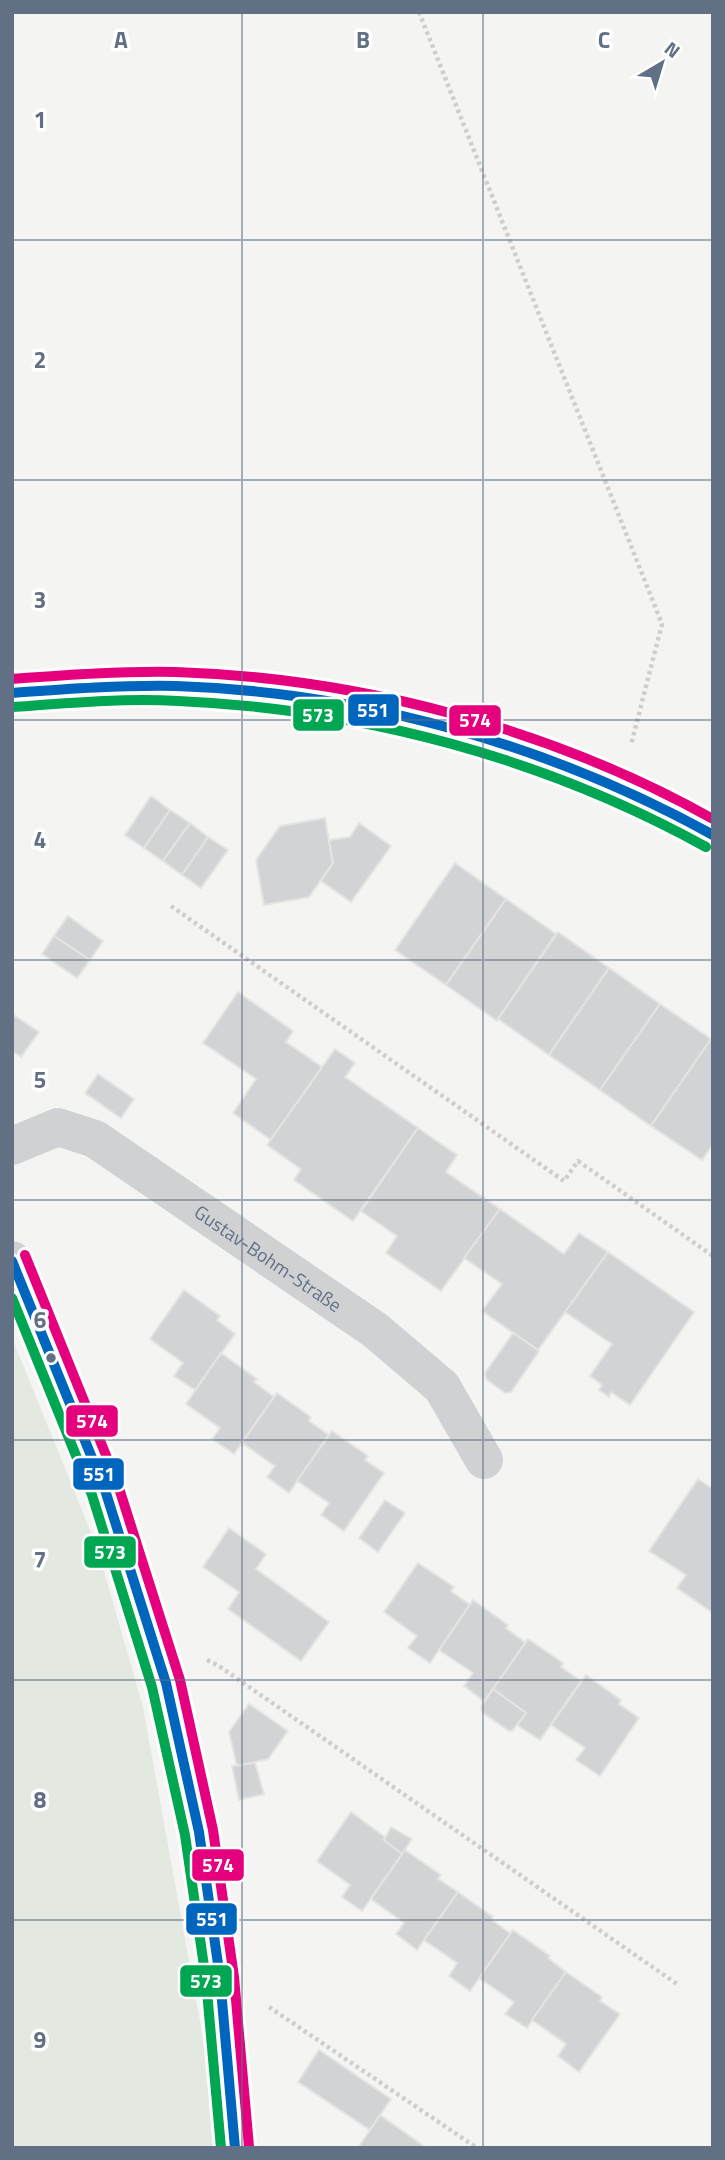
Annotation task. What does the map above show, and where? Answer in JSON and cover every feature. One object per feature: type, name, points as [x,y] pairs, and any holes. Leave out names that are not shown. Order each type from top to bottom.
[{"type":"street","points":[[12,693],[72,686],[159,684],[279,694],[410,716],[537,754],[650,801],[713,835]]},
{"type":"street","name":"Gustav-Bohm-Straße","points":[[12,1146],[58,1127],[95,1139],[375,1330],[442,1387],[484,1460]]},
{"type":"street","points":[[12,1260],[54,1357],[105,1490],[166,1683],[199,1832],[220,1978],[235,2148]]},
{"type":"path","points":[[419,12],[662,624],[619,788]]},
{"type":"path","points":[[171,906],[564,1181],[578,1161],[713,1256]]},
{"type":"path","points":[[150,1631],[219,1666],[677,1984]]},
{"type":"path","points":[[220,1978],[281,2014],[477,2148]]},
{"type":"shaded area","points":[[12,1338],[97,1547],[143,1707],[223,2148],[12,2148]]},
{"type":"building","points":[[151,796],[170,810],[144,848],[125,835]]},
{"type":"building","points":[[170,810],[190,823],[163,861],[144,848]]},
{"type":"building","points":[[325,818],[333,863],[309,897],[264,905],[256,860],[280,826]]},
{"type":"building","points":[[190,823],[208,837],[182,875],[163,861]]},
{"type":"building","points":[[359,823],[391,846],[351,902],[321,881],[333,863],[329,840],[350,837]]},
{"type":"building","points":[[208,837],[228,850],[201,888],[182,875]]},
{"type":"building","points":[[455,863],[506,899],[446,985],[395,950]]},
{"type":"building","points":[[506,899],[556,934],[497,1021],[446,985]]},
{"type":"building","points":[[68,916],[103,941],[90,960],[54,936]]},
{"type":"building","points":[[558,932],[609,968],[549,1055],[498,1019]]},
{"type":"building","points":[[54,936],[90,960],[77,978],[42,954]]},
{"type":"building","points":[[609,968],[660,1004],[600,1090],[549,1055]]},
{"type":"building","points":[[238,992],[293,1031],[286,1042],[322,1067],[271,1140],[233,1113],[256,1079],[203,1043]]},
{"type":"building","points":[[660,1004],[711,1039],[651,1126],[600,1090]]},
{"type":"building","points":[[12,1014],[39,1032],[21,1057],[12,1051]]},
{"type":"building","points":[[711,1039],[713,1144],[702,1160],[651,1126]]},
{"type":"building","points":[[335,1049],[355,1063],[345,1077],[418,1128],[353,1221],[294,1180],[301,1169],[267,1145]]},
{"type":"building","points":[[98,1074],[134,1099],[121,1118],[85,1093]]},
{"type":"building","points":[[418,1128],[457,1155],[446,1172],[500,1209],[441,1291],[386,1253],[397,1236],[361,1211]]},
{"type":"building","points":[[500,1209],[564,1254],[579,1233],[608,1252],[538,1350],[482,1311],[502,1284],[464,1258]]},
{"type":"building","points":[[608,1252],[694,1312],[630,1405],[611,1392],[609,1397],[599,1390],[602,1385],[590,1376],[612,1344],[565,1312]]},
{"type":"building","points":[[184,1290],[220,1316],[217,1320],[235,1334],[195,1390],[174,1376],[183,1363],[150,1339]]},
{"type":"building","points":[[513,1333],[539,1351],[511,1392],[505,1393],[486,1379],[485,1373]]},
{"type":"building","points":[[221,1353],[257,1379],[254,1382],[274,1397],[234,1454],[212,1439],[220,1428],[186,1404]]},
{"type":"building","points":[[277,1393],[311,1417],[309,1421],[329,1435],[289,1493],[267,1477],[275,1466],[242,1443]]},
{"type":"building","points":[[332,1431],[368,1456],[365,1460],[384,1473],[344,1531],[321,1515],[329,1503],[297,1481]]},
{"type":"building","points":[[698,1479],[713,1489],[713,1613],[677,1588],[686,1575],[649,1551]]},
{"type":"building","points":[[385,1500],[405,1513],[378,1552],[359,1538]]},
{"type":"building","points":[[229,1528],[266,1554],[256,1569],[329,1622],[301,1661],[228,1609],[239,1592],[203,1567]]},
{"type":"building","points":[[418,1563],[454,1587],[451,1591],[470,1605],[430,1663],[408,1648],[417,1636],[384,1612]]},
{"type":"building","points":[[473,1600],[508,1625],[506,1628],[526,1643],[484,1701],[464,1686],[473,1673],[439,1650]]},
{"type":"building","points":[[528,1639],[563,1663],[561,1667],[581,1681],[540,1740],[517,1725],[526,1713],[493,1689]]},
{"type":"building","points":[[586,1675],[621,1700],[619,1704],[639,1718],[600,1776],[576,1760],[585,1748],[551,1725]]},
{"type":"building","points":[[493,1689],[526,1713],[513,1730],[509,1731],[483,1713],[481,1707]]},
{"type":"building","points":[[249,1704],[288,1731],[268,1759],[237,1766],[229,1732]]},
{"type":"building","points":[[255,1763],[264,1794],[239,1800],[232,1766]]},
{"type":"building","points":[[351,1812],[385,1837],[384,1840],[402,1854],[362,1911],[342,1897],[350,1885],[317,1861]]},
{"type":"building","points":[[391,1827],[412,1839],[402,1854],[384,1840]]},
{"type":"building","points":[[405,1850],[441,1875],[438,1879],[458,1892],[417,1950],[396,1934],[404,1923],[371,1899]]},
{"type":"building","points":[[458,1892],[493,1917],[492,1920],[511,1934],[470,1991],[449,1976],[457,1963],[424,1940]]},
{"type":"building","points":[[513,1930],[550,1956],[548,1958],[566,1972],[527,2028],[505,2014],[514,2002],[479,1978]]},
{"type":"building","points":[[566,1972],[602,1997],[600,2001],[620,2014],[579,2072],[558,2056],[566,2044],[532,2020]]},
{"type":"building","points":[[319,2050],[391,2099],[370,2130],[298,2082]]},
{"type":"building","points":[[380,2115],[425,2147],[358,2148]]},
{"type":"transit line","name":"574","points":[[12,679],[176,672],[246,676],[385,697],[454,714],[587,759],[651,787],[713,819]]},
{"type":"transit line","name":"551","points":[[12,693],[176,686],[246,690],[385,712],[454,729],[521,750],[651,803],[713,835]]},
{"type":"transit line","name":"573","points":[[13,707],[116,701],[178,701],[247,706],[383,727],[517,764],[645,816],[706,847]]},
{"type":"transit line","name":"574","points":[[25,1255],[118,1485],[180,1680],[213,1830],[234,1977],[249,2147]]},
{"type":"transit line","name":"551","points":[[12,1261],[105,1490],[166,1683],[199,1832],[220,1978],[235,2148]]},
{"type":"transit line","name":"573","points":[[12,1298],[92,1495],[152,1687],[185,1835],[206,1980],[221,2148]]}]
